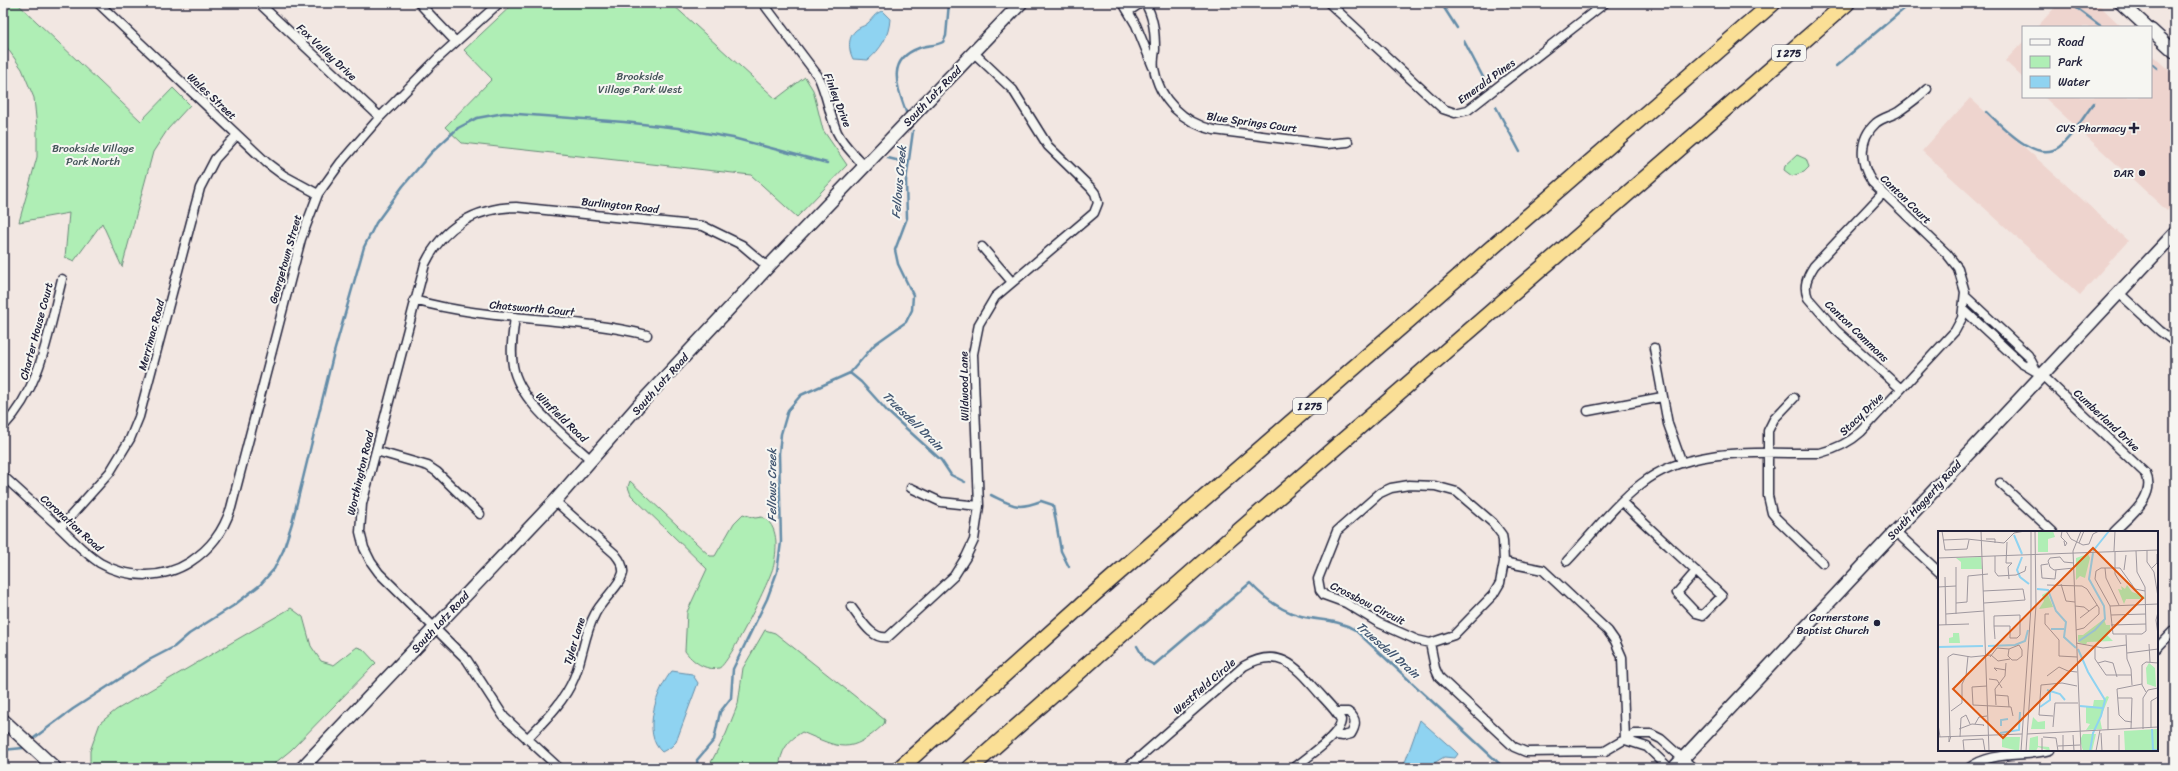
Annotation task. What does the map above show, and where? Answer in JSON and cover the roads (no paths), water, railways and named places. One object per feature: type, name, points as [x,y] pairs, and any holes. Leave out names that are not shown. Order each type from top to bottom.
[{"type":"highway","name":"I 275","points":[[900,768],[1100,589],[1773,3]]},
{"type":"highway","name":"I 275","points":[[970,768],[1223,545],[1847,3]]},
{"type":"street","name":"Wales Street","points":[[98,3],[277,171],[318,194]]},
{"type":"street","name":"Fox Valley Drive","points":[[259,3],[380,118]]},
{"type":"street","points":[[420,3],[455,41]]},
{"type":"street","name":"Georgetown Street","points":[[201,555],[222,530],[231,508],[301,239],[318,194],[341,162],[380,118],[455,41],[499,3]]},
{"type":"street","name":"Finley Drive","points":[[763,3],[818,76],[824,88],[838,133],[846,146],[864,166]]},
{"type":"street","name":"South Lotz Road","points":[[302,768],[592,461],[639,406],[768,267],[1021,3]]},
{"type":"street","points":[[1123,3],[1136,25],[1153,68]]},
{"type":"street","points":[[1129,11],[1141,3]]},
{"type":"street","name":"Blue Springs Court","points":[[1145,3],[1152,19],[1154,32],[1153,68],[1169,103],[1184,117],[1196,124],[1214,130],[1326,144],[1348,142]]},
{"type":"street","name":"Emerald Pines","points":[[1329,3],[1443,109],[1460,114],[1468,110],[1512,77],[1605,3]]},
{"type":"street","points":[[2122,3],[2147,26]]},
{"type":"street","points":[[2152,31],[2175,52]]},
{"type":"street","name":"Wildwood Lane","points":[[851,607],[873,634],[884,638],[892,635],[954,576],[966,557],[974,540],[979,506],[973,354],[974,340],[979,324],[990,303],[1012,282],[1094,213],[1098,203],[1097,198],[1091,188],[1061,160],[1043,140],[1013,90],[974,53]]},
{"type":"street","name":"Canton Court","points":[[1927,90],[1909,104],[1876,123],[1866,137],[1863,146],[1863,164],[1872,182],[1952,259],[1962,277],[1965,296],[1963,309]]},
{"type":"street","name":"Merrimac Road","points":[[60,528],[103,482],[130,438],[145,400],[200,188],[215,159],[238,135]]},
{"type":"street","name":"Canton Commons","points":[[1883,193],[1814,266],[1807,278],[1806,292],[1814,305],[1836,330],[1901,389]]},
{"type":"street","name":"Burlington Road","points":[[460,221],[486,210],[516,207],[691,224],[703,226],[734,240],[768,267]]},
{"type":"street","name":"Worthington Road","points":[[460,221],[442,236],[425,264],[414,300],[360,514],[360,532],[364,548],[378,573],[435,627],[472,666],[504,717],[560,768]]},
{"type":"street","name":"South Haggerty Road","points":[[1674,768],[1895,531],[2039,373],[2120,293],[2175,233]]},
{"type":"street","points":[[982,247],[1012,282]]},
{"type":"street","name":"Charter House Court","points":[[3,427],[23,403],[35,381],[62,279]]},
{"type":"street","points":[[2120,293],[2160,331],[2175,342]]},
{"type":"street","points":[[1965,296],[2028,356],[2039,373]]},
{"type":"street","name":"Chatsworth Court","points":[[414,300],[452,310],[616,327],[647,335]]},
{"type":"street","points":[[1963,309],[2021,363],[2039,373]]},
{"type":"street","name":"Stacy Drive","points":[[1567,561],[1622,502],[1651,477],[1682,463],[1719,455],[1820,453],[1842,446],[1860,433],[1955,331],[1962,318],[1963,309]]},
{"type":"street","name":"Winfield Road","points":[[515,317],[512,359],[514,374],[520,388],[528,400],[592,461]]},
{"type":"street","points":[[1654,348],[1662,397],[1671,435],[1682,463]]},
{"type":"street","name":"Cumberland Drive","points":[[2039,373],[2141,467],[2148,479],[2149,487],[2142,503],[2115,531]]},
{"type":"street","points":[[1588,411],[1662,397]]},
{"type":"street","points":[[1794,398],[1771,423],[1768,431],[1768,496],[1772,512],[1782,525],[1823,563]]},
{"type":"street","points":[[376,451],[428,466],[438,472],[480,514]]},
{"type":"street","name":"Coronation Road","points":[[3,476],[100,563],[130,574],[143,575],[166,572],[184,566],[201,555]]},
{"type":"street","points":[[2000,483],[2052,531]]},
{"type":"street","name":"Crossbow Circuit","points":[[1409,485],[1441,487],[1457,492],[1493,523],[1502,535],[1504,562],[1500,583],[1493,595],[1454,635],[1430,643],[1417,640],[1379,623],[1346,603],[1324,595],[1319,585],[1319,573],[1337,531],[1367,503],[1385,491],[1409,485]]},
{"type":"street","points":[[911,488],[941,502],[979,506]]},
{"type":"street","name":"Tyler Lane","points":[[528,739],[555,709],[568,690],[579,665],[585,637],[593,617],[604,599],[619,582],[623,573],[622,565],[615,554],[554,501]]},
{"type":"street","points":[[1622,502],[1696,571],[1722,596],[1703,615],[1696,613],[1677,593],[1696,571]]},
{"type":"street","points":[[1895,531],[1938,571]]},
{"type":"street","points":[[1504,562],[1543,570],[1608,631],[1615,640],[1622,657],[1625,740]]},
{"type":"street","points":[[2158,647],[2175,629]]},
{"type":"street","points":[[1430,643],[1435,668],[1439,678],[1514,747],[1520,750],[1534,752],[1605,750],[1634,734],[1651,734],[1661,739],[1693,768]]},
{"type":"street","name":"Westfield Circle","points":[[1127,768],[1244,666],[1261,659],[1277,658],[1295,667],[1336,712],[1348,712],[1355,719],[1355,724],[1351,734],[1343,736],[1334,735],[1294,768]]},
{"type":"street","points":[[1334,735],[1341,724],[1336,712]]},
{"type":"street","points":[[3,720],[55,768]]},
{"type":"street","points":[[1647,747],[1651,734]]},
{"type":"street","points":[[1625,740],[1647,747],[1669,768]]},
{"type":"street","points":[[1969,768],[1978,762],[1990,758],[2035,754],[2046,751]]},
{"type":"water","points":[[882,11],[890,19],[884,42],[868,60],[853,59],[850,51],[852,34]]},
{"type":"water","points":[[672,671],[692,674],[698,683],[676,742],[662,752],[656,744],[652,723],[661,688]]},
{"type":"water","points":[[1420,720],[1458,754],[1455,758],[1444,757],[1426,768],[1403,768]]},
{"type":"waterway","name":"Fellows Creek","points":[[906,112],[897,83],[898,67],[902,59],[909,53],[925,46],[943,42],[946,36],[949,3]]},
{"type":"waterway","points":[[1441,3],[1457,28]]},
{"type":"waterway","points":[[1836,66],[1911,3]]},
{"type":"waterway","points":[[2070,3],[2101,26]]},
{"type":"waterway","points":[[1464,41],[1484,79]]},
{"type":"waterway","points":[[2152,64],[2157,68]]},
{"type":"waterway","points":[[1987,112],[2020,142],[2040,151],[2050,151],[2064,143],[2094,103]]},
{"type":"waterway","points":[[1496,107],[1520,152]]},
{"type":"waterway","points":[[34,738],[73,709],[149,660],[174,647],[189,634],[233,606],[260,585],[274,569],[283,551],[292,523],[333,356],[364,247],[376,223],[403,186],[431,153],[458,128],[477,118],[504,113],[624,122],[678,128],[733,138],[827,163]]},
{"type":"waterway","name":"Fellows Creek","points":[[698,768],[697,760],[714,740],[720,712],[731,698],[733,669],[767,599],[777,572],[781,542],[779,453],[781,434],[788,410],[801,395],[850,373],[875,344],[906,322],[912,310],[913,295],[898,264],[895,250],[907,218],[906,181],[913,131]]},
{"type":"waterway","points":[[888,158],[908,163]]},
{"type":"waterway","name":"Truesdell Drain","points":[[850,373],[861,382],[887,411],[941,460],[951,475],[965,482]]},
{"type":"waterway","name":"Truesdell Drain","points":[[991,495],[1016,506],[1033,504],[1041,501],[1053,505],[1061,551],[1069,567]]},
{"type":"waterway","name":"Truesdell Drain","points":[[1137,646],[1145,660],[1154,665],[1250,583],[1267,599],[1286,611],[1308,618],[1335,622],[1349,626],[1355,630],[1504,768]]},
{"type":"waterway","points":[[3,750],[23,748]]},
{"type":"place","name":"CVS Pharmacy","points":[[2134,128]]},
{"type":"place","name":"DAR","points":[[2142,173]]},
{"type":"place","name":"Cornerstone Baptist Church","points":[[1877,623]]},
{"type":"park label","name":"Brookside Village Park West","points":[[640,82]]},
{"type":"park label","name":"Brookside Village Park North","points":[[93,154]]}]
